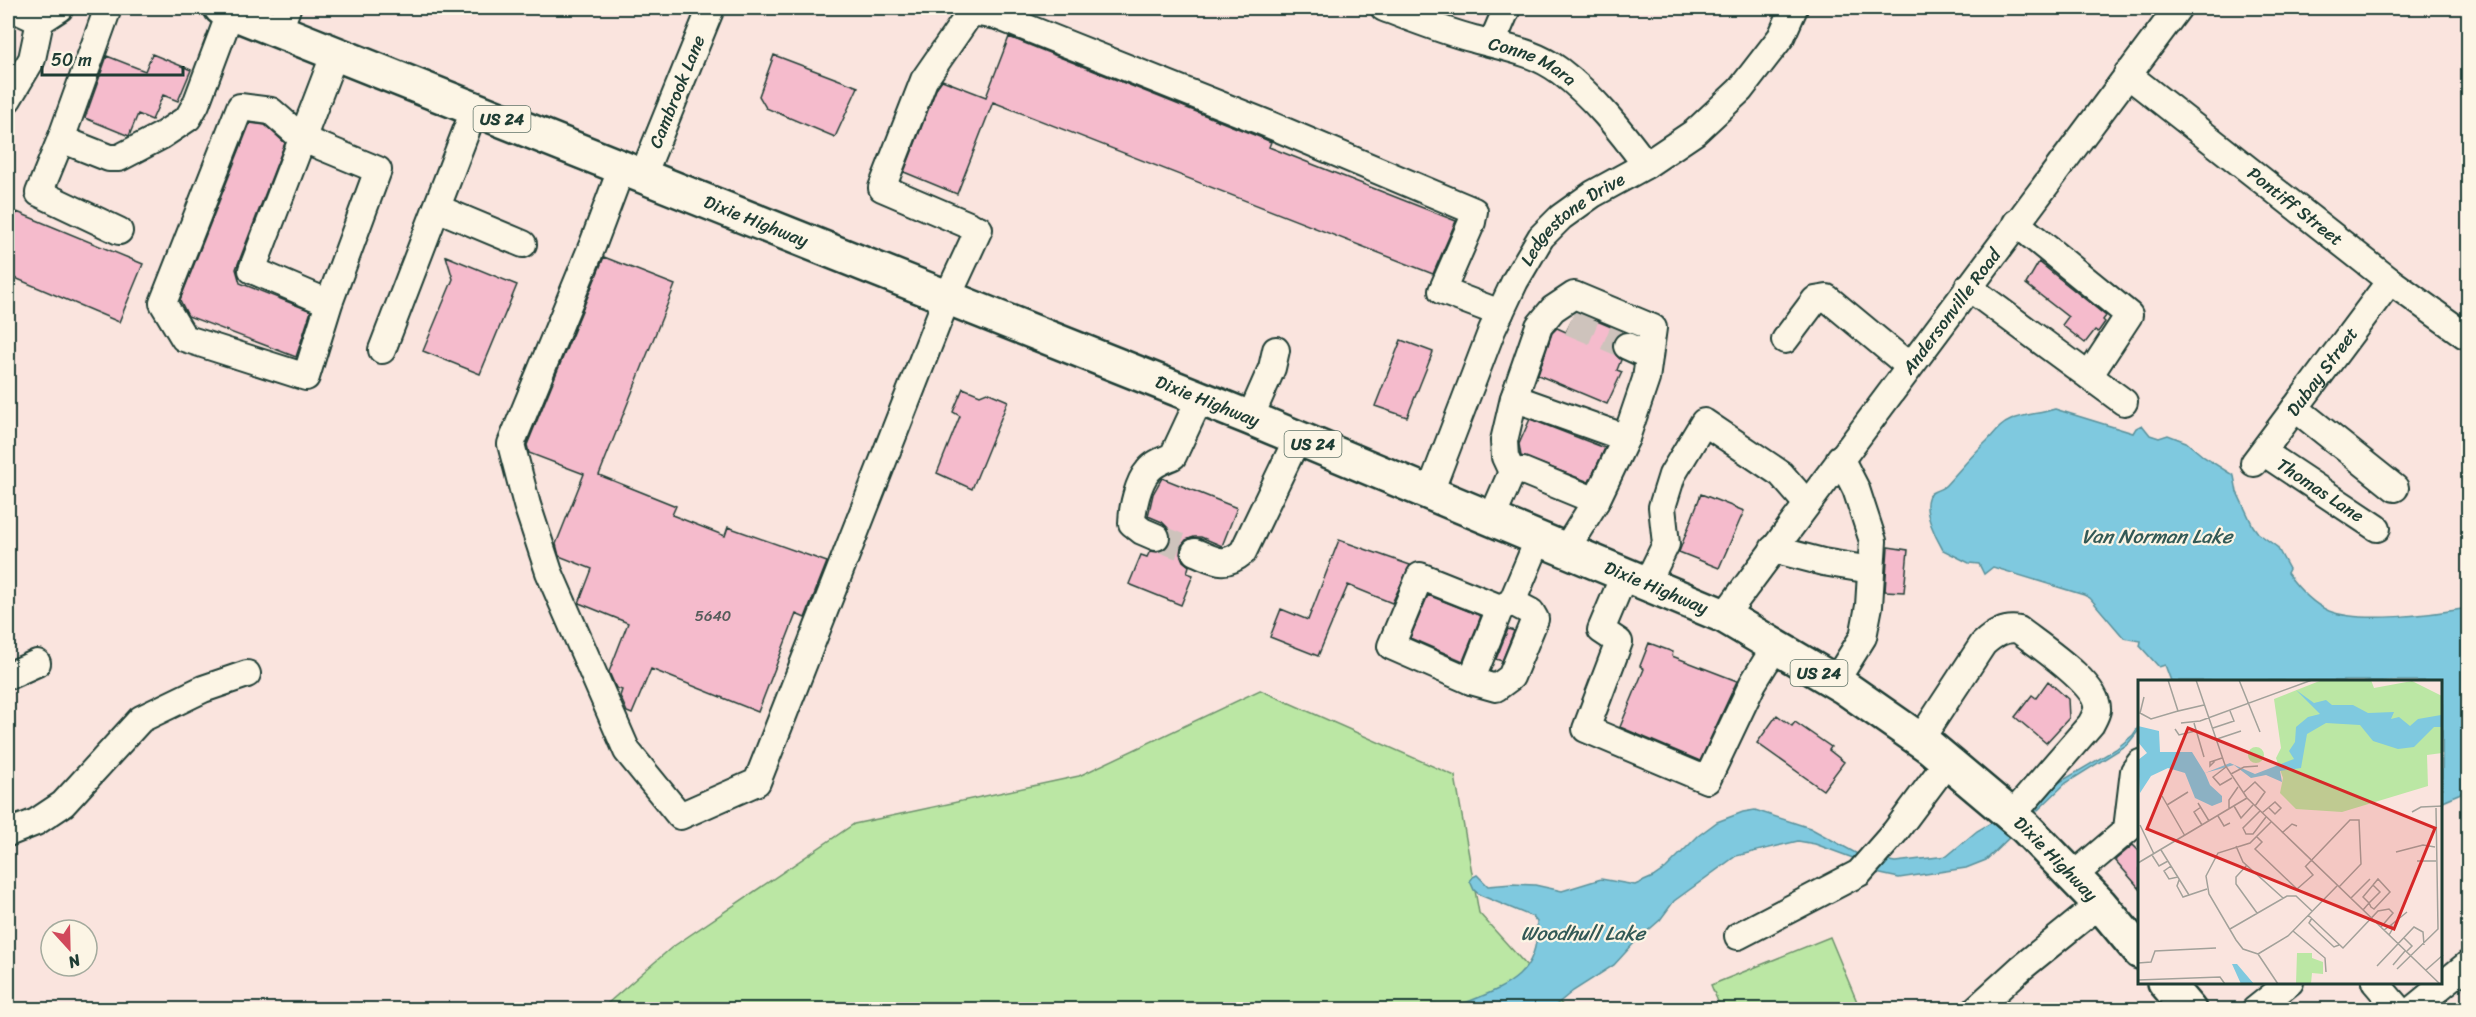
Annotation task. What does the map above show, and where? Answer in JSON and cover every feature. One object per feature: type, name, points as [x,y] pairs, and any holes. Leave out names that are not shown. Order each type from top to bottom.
[{"type":"main road","name":"Dixie Highway","points":[[228,9],[283,19],[335,53],[1298,437],[1724,616],[1835,682],[2017,810],[2138,950]]},
{"type":"main road","points":[[2167,984],[2189,1010]]},
{"type":"street","points":[[8,99],[32,59],[50,14],[12,8]]},
{"type":"street","points":[[108,8],[39,193],[118,231]]},
{"type":"street","name":"Cambrook Lane","points":[[711,8],[632,171],[593,244],[511,444],[527,505],[549,572],[627,752],[680,816],[757,782],[947,298]]},
{"type":"street","name":"Conne Mara","points":[[1383,8],[1437,27],[1512,47],[1559,70],[1611,120],[1646,165]]},
{"type":"street","points":[[1492,43],[1507,8]]},
{"type":"street","name":"Ledgestone Drive","points":[[1430,492],[1500,313],[1528,256],[1547,230],[1593,194],[1646,165],[1695,132],[1740,90],[1781,38],[1794,8]]},
{"type":"street","name":"Andersonville Road","points":[[1724,616],[2178,8]]},
{"type":"street","points":[[61,139],[109,158],[119,158],[161,136],[188,118],[196,104],[228,9]]},
{"type":"street","points":[[947,298],[975,227],[882,188],[924,80],[972,12],[997,16],[1268,124],[1474,211],[1472,222],[1442,291],[1500,313]]},
{"type":"street","points":[[329,303],[252,270],[335,53]]},
{"type":"street","name":"Pontiff Street","points":[[2127,75],[2390,281],[2465,335]]},
{"type":"street","points":[[240,107],[271,111],[303,139],[378,170],[329,303],[306,377],[184,338],[164,303],[240,107]]},
{"type":"street","points":[[382,350],[475,108]]},
{"type":"street","points":[[437,208],[523,244]]},
{"type":"street","points":[[2016,223],[2129,315],[2089,376]]},
{"type":"street","name":"Dubay Street","points":[[2259,457],[2390,281]]},
{"type":"street","points":[[1968,287],[2124,402]]},
{"type":"street","points":[[1471,681],[1506,605],[1553,543],[1596,501],[1626,438],[1646,379],[1638,351],[1653,344],[1653,328],[1574,295],[1560,317],[1539,326],[1514,398],[1503,441],[1505,457],[1512,472],[1492,518]]},
{"type":"street","points":[[1785,340],[1815,300],[1827,298],[1909,366]]},
{"type":"street","points":[[1250,418],[1272,368],[1276,350]]},
{"type":"street","points":[[1156,537],[1142,531],[1132,523],[1132,508],[1147,472],[1158,462],[1173,456],[1200,398]]},
{"type":"street","points":[[1514,398],[1626,438]]},
{"type":"street","points":[[2295,408],[2395,488]]},
{"type":"street","points":[[1775,646],[1753,683],[1707,780],[1586,729],[1619,642],[1601,630],[1636,578],[1666,544],[1662,507],[1671,475],[1704,422],[1782,474],[1807,504]]},
{"type":"street","points":[[1195,552],[1220,562],[1233,561],[1243,552],[1298,437]]},
{"type":"street","name":"Thomas Lane","points":[[2259,457],[2377,528]]},
{"type":"street","points":[[1835,682],[1863,637],[1869,606],[1872,541],[1856,489],[1840,458]]},
{"type":"street","points":[[1512,472],[1523,471],[1596,501]]},
{"type":"street","points":[[1773,549],[1823,562],[1871,570]]},
{"type":"street","points":[[1420,576],[1506,605],[1531,612],[1534,619],[1511,677],[1496,688],[1471,681],[1391,646],[1420,576]]},
{"type":"street","points":[[1920,740],[1983,644],[2002,631],[2019,630],[2085,683],[2093,695],[2097,711],[2091,724],[2017,810]]},
{"type":"street","points":[[8,676],[37,663]]},
{"type":"street","points":[[8,833],[36,822],[63,804],[141,719],[203,688],[247,674]]},
{"type":"street","points":[[1738,936],[1859,873],[1878,854],[1948,761]]},
{"type":"street","points":[[2073,876],[2133,824],[2134,771],[2138,766]]},
{"type":"street","points":[[1975,1010],[2100,904]]},
{"type":"street","points":[[2412,1010],[2469,964]]},
{"type":"street","points":[[2255,1010],[2288,984]]},
{"type":"street","points":[[2377,984],[2398,1010]]},
{"type":"green space","points":[[1260,690],[1455,776],[1479,913],[1566,1009],[600,1010],[671,948],[854,824],[1079,776]]},
{"type":"green space","points":[[1830,937],[1860,1009],[1721,1009],[1711,985]]},
{"type":"water","name":"Van Norman Lake","points":[[2055,409],[2133,433],[2142,425],[2150,435],[2159,438],[2168,435],[2186,442],[2204,457],[2234,476],[2237,492],[2253,526],[2258,533],[2277,547],[2289,569],[2287,573],[2300,590],[2316,604],[2329,611],[2359,617],[2378,617],[2418,615],[2468,608],[2468,790],[2443,801],[2443,680],[2171,680],[2165,665],[2159,667],[2140,646],[2141,641],[2124,638],[2090,598],[1993,567],[1984,574],[1979,564],[1969,563],[1943,550],[1927,510],[1929,495],[1946,485],[2003,424],[2016,418]]},
{"type":"water","name":"Woodhull Lake","points":[[2138,728],[2138,731],[2127,745],[2066,783],[1986,860],[1966,868],[1899,878],[1876,873],[1853,858],[1815,844],[1798,841],[1736,856],[1674,901],[1660,920],[1614,965],[1573,991],[1551,1009],[1448,1010],[1498,989],[1523,972],[1531,959],[1536,943],[1537,922],[1533,917],[1480,895],[1474,890],[1470,881],[1477,875],[1488,886],[1535,885],[1562,891],[1601,879],[1635,885],[1666,868],[1698,836],[1717,822],[1755,810],[1810,828],[1861,856],[1895,862],[1947,856],[1977,831],[2116,749]]},
{"type":"building","points":[[1009,37],[1262,138],[1271,142],[1269,147],[1456,221],[1433,274],[993,102],[957,194],[904,172],[937,87],[942,80],[986,97]]},
{"type":"building","points":[[152,54],[191,70],[178,101],[163,95],[152,120],[138,114],[129,136],[85,118],[107,56],[145,71]]},
{"type":"building","points":[[774,55],[858,87],[835,137],[766,108],[759,96]]},
{"type":"building","points":[[250,123],[265,125],[285,143],[236,269],[240,283],[311,311],[296,357],[188,316],[180,300]]},
{"type":"building","points":[[17,212],[143,264],[119,322],[8,275],[8,233]]},
{"type":"building","points":[[446,256],[517,285],[480,374],[423,351],[453,279]]},
{"type":"building","points":[[604,257],[675,285],[599,475],[676,506],[672,515],[725,536],[728,527],[827,562],[805,618],[796,614],[758,712],[651,669],[632,714],[627,712],[620,696],[622,690],[616,688],[609,672],[628,623],[579,603],[592,569],[559,556],[556,544],[584,474],[529,453],[527,445]]},
{"type":"building","points":[[2039,262],[2106,316],[2098,332],[2095,330],[2085,343],[2062,325],[2068,317],[2026,284]]},
{"type":"building","points":[[1576,312],[1623,332],[1613,340],[1615,354],[1621,360],[1617,370],[1622,372],[1607,404],[1538,375],[1552,333],[1557,328],[1566,332]]},
{"type":"building","points":[[1401,340],[1433,352],[1407,417],[1375,406]]},
{"type":"building","points":[[963,388],[980,395],[987,392],[1008,401],[972,489],[937,473],[960,416],[953,412]]},
{"type":"building","points":[[1530,419],[1605,448],[1589,482],[1521,456],[1519,444]]},
{"type":"building","points":[[1162,478],[1237,508],[1222,546],[1201,537],[1194,537],[1186,540],[1181,546],[1180,554],[1189,566],[1187,573],[1193,575],[1181,605],[1129,584],[1141,555],[1147,557],[1150,551],[1157,552],[1164,549],[1170,542],[1171,535],[1168,528],[1162,522],[1148,516],[1153,494]]},
{"type":"building","points":[[1701,494],[1744,511],[1719,568],[1679,552]]},
{"type":"building","points":[[1339,540],[1410,565],[1392,603],[1348,585],[1318,656],[1270,637],[1281,609],[1308,620]]},
{"type":"building","points":[[1888,547],[1908,550],[1904,592],[1885,591]]},
{"type":"building","points":[[1428,595],[1481,616],[1463,661],[1410,638]]},
{"type":"building","points":[[1508,629],[1514,631],[1502,661],[1496,659]]},
{"type":"building","points":[[1649,643],[1673,652],[1672,656],[1737,681],[1700,761],[1620,727],[1644,669],[1640,666]]},
{"type":"building","points":[[2048,681],[2068,699],[2069,718],[2046,743],[2015,717],[2032,695],[2036,698]]},
{"type":"building","points":[[1777,715],[1792,726],[1795,722],[1831,747],[1829,750],[1844,762],[1823,790],[1757,743]]},
{"type":"building","points":[[2133,845],[2138,850],[2138,887],[2115,860]]},
{"type":"tunnel","points":[[1570,322],[1627,346]]},
{"type":"tunnel","points":[[1156,537],[1195,552]]}]
